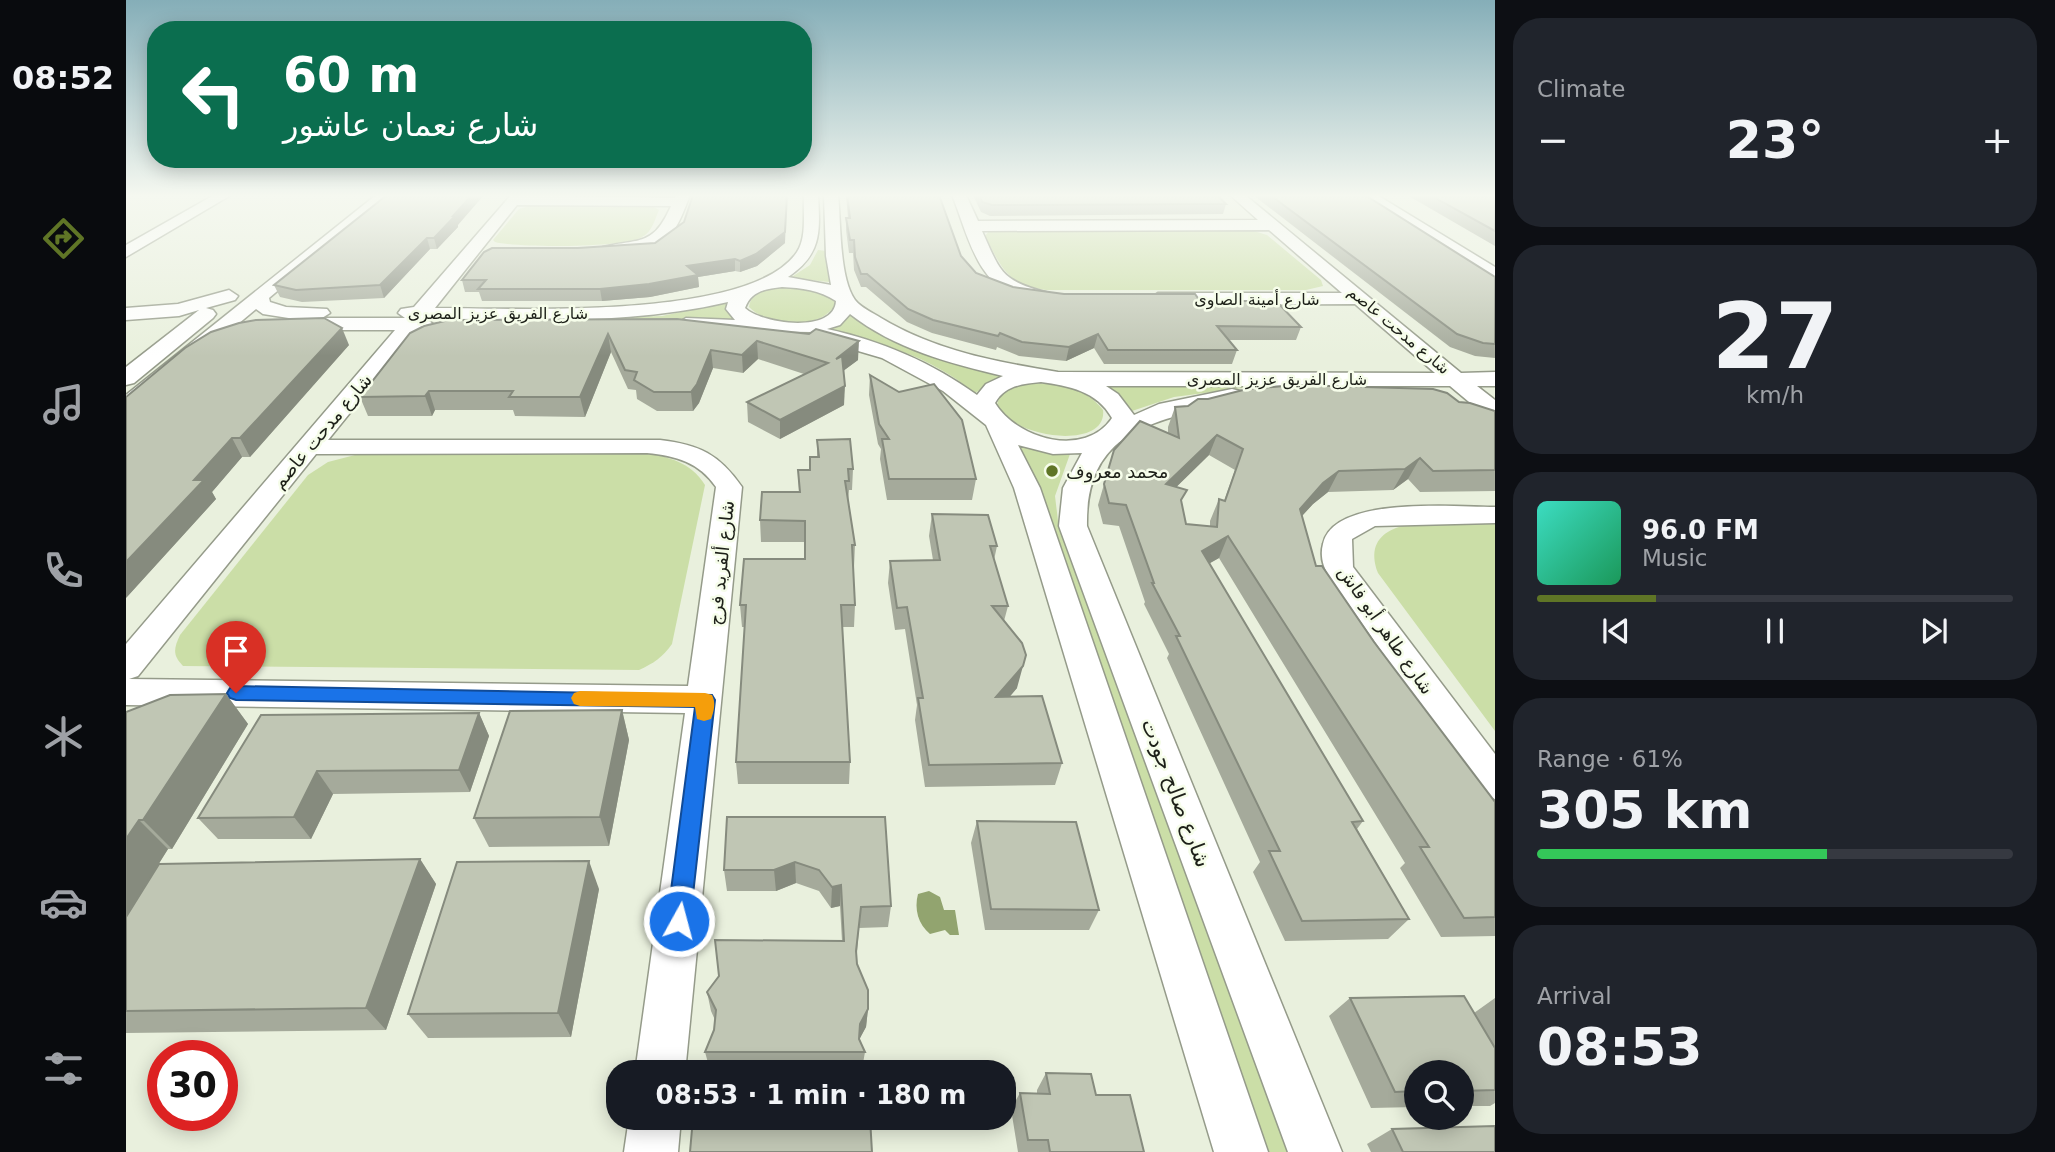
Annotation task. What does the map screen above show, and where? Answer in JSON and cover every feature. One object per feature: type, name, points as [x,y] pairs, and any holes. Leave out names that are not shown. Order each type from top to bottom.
[{"type":"street","points":[[126,407],[319,249]]},
{"type":"street","points":[[589,251],[626,249]]},
{"type":"street","points":[[760,285],[794,266],[808,249]]},
{"type":"street","points":[[742,293],[736,301],[735,309],[741,316],[778,328],[819,325],[831,321],[841,315],[845,308],[836,271],[835,249]]},
{"type":"street","points":[[982,249],[993,274],[1001,282],[1026,293],[1061,299]]},
{"type":"street","name":"شارع مدحت عاصم","points":[[1302,249],[1475,388],[1495,412]]},
{"type":"street","points":[[1452,249],[1495,275]]},
{"type":"street","points":[[472,250],[498,250]]},
{"type":"street","name":"شارع مدحت عاصم","points":[[126,667],[472,250]]},
{"type":"street","name":"شارع الفريق عزيز المصرى","points":[[205,342],[254,328],[416,319],[625,313],[687,306],[742,293],[760,285],[801,282],[828,288],[888,331],[919,345],[997,368],[1050,377],[1475,388]]},
{"type":"street","points":[[126,314],[178,310],[235,292],[126,378]]},
{"type":"street","name":"شارع الفريق عزيز المصرى","points":[[260,297],[261,304],[270,310],[286,313],[416,319],[695,324],[778,328],[839,337],[900,357],[943,379],[992,421]]},
{"type":"street","name":"شارع أمينة الصاوى","points":[[1145,299],[1361,298]]},
{"type":"street","points":[[126,326],[152,329],[173,341]]},
{"type":"street","points":[[992,421],[1028,440],[1065,447],[1090,445],[1114,435],[1124,418],[1118,405],[1093,388],[1050,377],[1019,378],[1001,383],[989,392],[984,403],[992,421],[1027,488],[1241,1152]]},
{"type":"street","name":"شارع الفريق عزيز المصرى","points":[[1114,435],[1167,409],[1224,396],[1475,388],[1495,379]]},
{"type":"street","name":"شارع صالح جودت","points":[[1114,435],[1091,456],[1081,472],[1072,497],[1073,526],[1315,1152]]},
{"type":"street","name":"شارع ألفريد فرج","points":[[309,447],[647,446],[673,448],[699,456],[719,470],[729,488],[662,1060]]},
{"type":"street","name":"شارع طاهر أبو فاش","points":[[1494,781],[1339,569],[1335,554],[1336,541],[1344,530],[1358,522],[1376,517],[1495,515]]},
{"type":"street","points":[[126,692],[705,700]]},
{"type":"street","points":[[651,1152],[654,1130]]},
{"type":"shaded area","points":[[991,249],[1284,249],[1321,280],[1323,286],[1306,290],[1046,290],[1014,279]]},
{"type":"shaded area","points":[[818,250],[827,251],[829,282],[790,278],[810,265]]},
{"type":"shaded area","points":[[781,286],[812,288],[834,299],[835,305],[818,319],[793,323],[768,318],[749,307],[757,294]]},
{"type":"shaded area","points":[[727,302],[727,308],[738,322],[598,322],[598,318],[662,316]]},
{"type":"shaded area","points":[[850,313],[885,337],[923,354],[1005,374],[975,393],[939,368],[902,351],[819,329]]},
{"type":"shaded area","points":[[1029,383],[1060,385],[1088,396],[1103,410],[1101,423],[1091,431],[1058,436],[1021,426],[1006,417],[997,405],[1000,395],[1013,386]]},
{"type":"shaded area","points":[[1100,383],[1449,386],[1243,388],[1174,397],[1132,411],[1121,398]]},
{"type":"shaded area","points":[[1017,443],[1050,452],[1070,454],[1055,496],[1058,521],[1297,1152],[1269,1152],[1139,776]]},
{"type":"shaded area","points":[[642,453],[660,456],[686,466],[705,485],[672,644],[658,659],[639,670],[183,666],[177,658],[175,648],[180,635],[308,475],[328,462],[355,455]]},
{"type":"shaded area","points":[[1495,523],[1495,731],[1378,573],[1375,552],[1381,538],[1395,529],[1414,524]]},
{"type":"shaded area","points":[[929,891],[940,897],[944,910],[955,910],[959,935],[950,935],[945,930],[930,934],[922,926],[917,911],[918,894]]},
{"type":"building","points":[[320,249],[416,249],[380,285],[296,290],[274,285]]},
{"type":"building","points":[[490,249],[763,249],[740,261],[735,259],[687,266],[698,275],[600,289],[478,289],[486,280],[462,280],[484,252]]},
{"type":"building","points":[[855,249],[958,249],[961,256],[976,273],[1013,287],[1064,294],[1195,294],[1200,301],[1276,301],[1301,327],[1217,326],[1237,350],[1108,350],[1098,334],[1069,347],[1022,342],[1000,333],[998,336],[933,320],[908,309],[867,274],[861,274]]},
{"type":"building","points":[[1342,249],[1450,249],[1495,277],[1495,344],[1457,334]]},
{"type":"building","points":[[324,318],[342,328],[240,438],[232,438],[194,480],[204,480],[126,562],[126,397],[185,348],[211,332],[256,320]]},
{"type":"building","points":[[677,319],[809,334],[816,329],[859,341],[836,359],[842,356],[845,386],[780,420],[747,402],[828,363],[757,341],[742,355],[711,350],[691,392],[654,392],[634,380],[637,372],[625,370],[608,334],[580,397],[509,397],[513,391],[429,391],[425,396],[360,397],[410,333],[424,326],[449,320]]},
{"type":"building","points":[[870,375],[899,392],[934,384],[962,420],[976,479],[889,479],[882,439],[889,439],[879,424]]},
{"type":"building","points":[[1296,385],[1433,389],[1447,393],[1459,402],[1495,411],[1495,470],[1433,471],[1420,458],[1405,469],[1339,471],[1323,483],[1300,509],[1316,566],[1322,566],[1374,642],[1495,802],[1495,917],[1464,918],[1420,847],[1429,847],[1228,536],[1202,551],[1363,821],[1352,822],[1409,919],[1302,921],[1269,851],[1280,851],[1176,636],[1180,636],[1152,583],[1126,505],[1109,503],[1104,484],[1114,450],[1140,421],[1179,438],[1175,407],[1188,406],[1198,399],[1247,389]],"holes":[[[1217,435],[1243,449],[1225,501],[1219,499],[1217,527],[1186,524],[1181,500],[1187,490],[1166,484]]]},
{"type":"building","points":[[850,439],[853,469],[848,469],[849,481],[845,481],[855,545],[852,545],[855,605],[841,605],[850,762],[736,762],[746,605],[740,605],[744,559],[805,559],[805,521],[760,520],[762,492],[800,492],[798,470],[810,470],[810,457],[819,457],[817,440]]},
{"type":"building","points":[[932,514],[988,515],[997,546],[990,546],[1008,606],[992,606],[1022,643],[1026,655],[1023,666],[996,697],[1042,696],[1062,763],[929,765],[918,698],[923,698],[907,607],[897,608],[890,561],[940,560]]},
{"type":"building","points":[[226,694],[143,820],[139,820],[126,839],[126,712],[170,695]]},
{"type":"building","points":[[622,710],[600,817],[474,818],[510,711]]},
{"type":"building","points":[[479,713],[459,770],[317,771],[294,817],[198,818],[261,715]]},
{"type":"building","points":[[727,817],[885,817],[891,906],[861,907],[856,951],[857,964],[868,990],[868,1009],[860,1024],[859,1039],[865,1052],[705,1052],[714,1030],[716,1010],[707,992],[719,976],[715,940],[844,941],[841,885],[832,887],[819,870],[795,862],[774,870],[724,870]]},
{"type":"building","points":[[977,821],[1076,822],[1099,910],[991,909]]},
{"type":"building","points":[[420,859],[366,1008],[126,1011],[126,917],[159,864]]},
{"type":"building","points":[[589,861],[558,1013],[408,1014],[457,862]]},
{"type":"building","points":[[1464,996],[1495,1048],[1495,1090],[1474,1091],[1474,1060],[1404,1060],[1404,1092],[1395,1092],[1350,998]]},
{"type":"building","points":[[1046,1073],[1091,1074],[1096,1095],[1130,1095],[1144,1152],[1050,1152],[1048,1140],[1028,1140],[1020,1093],[1050,1094]]},
{"type":"building","points":[[1495,1126],[1495,1152],[1403,1152],[1392,1129],[1474,1130],[1474,1127]]},
{"type":"building","points":[[692,1130],[871,1130],[872,1152],[690,1152]]},
{"type":"slow traffic","points":[[580,698],[705,700],[704,714]]},
{"type":"place","name":"محمد معروف","points":[[1052,471]]},
{"type":"route","points":[[236,693],[705,700],[679,921]]}]
